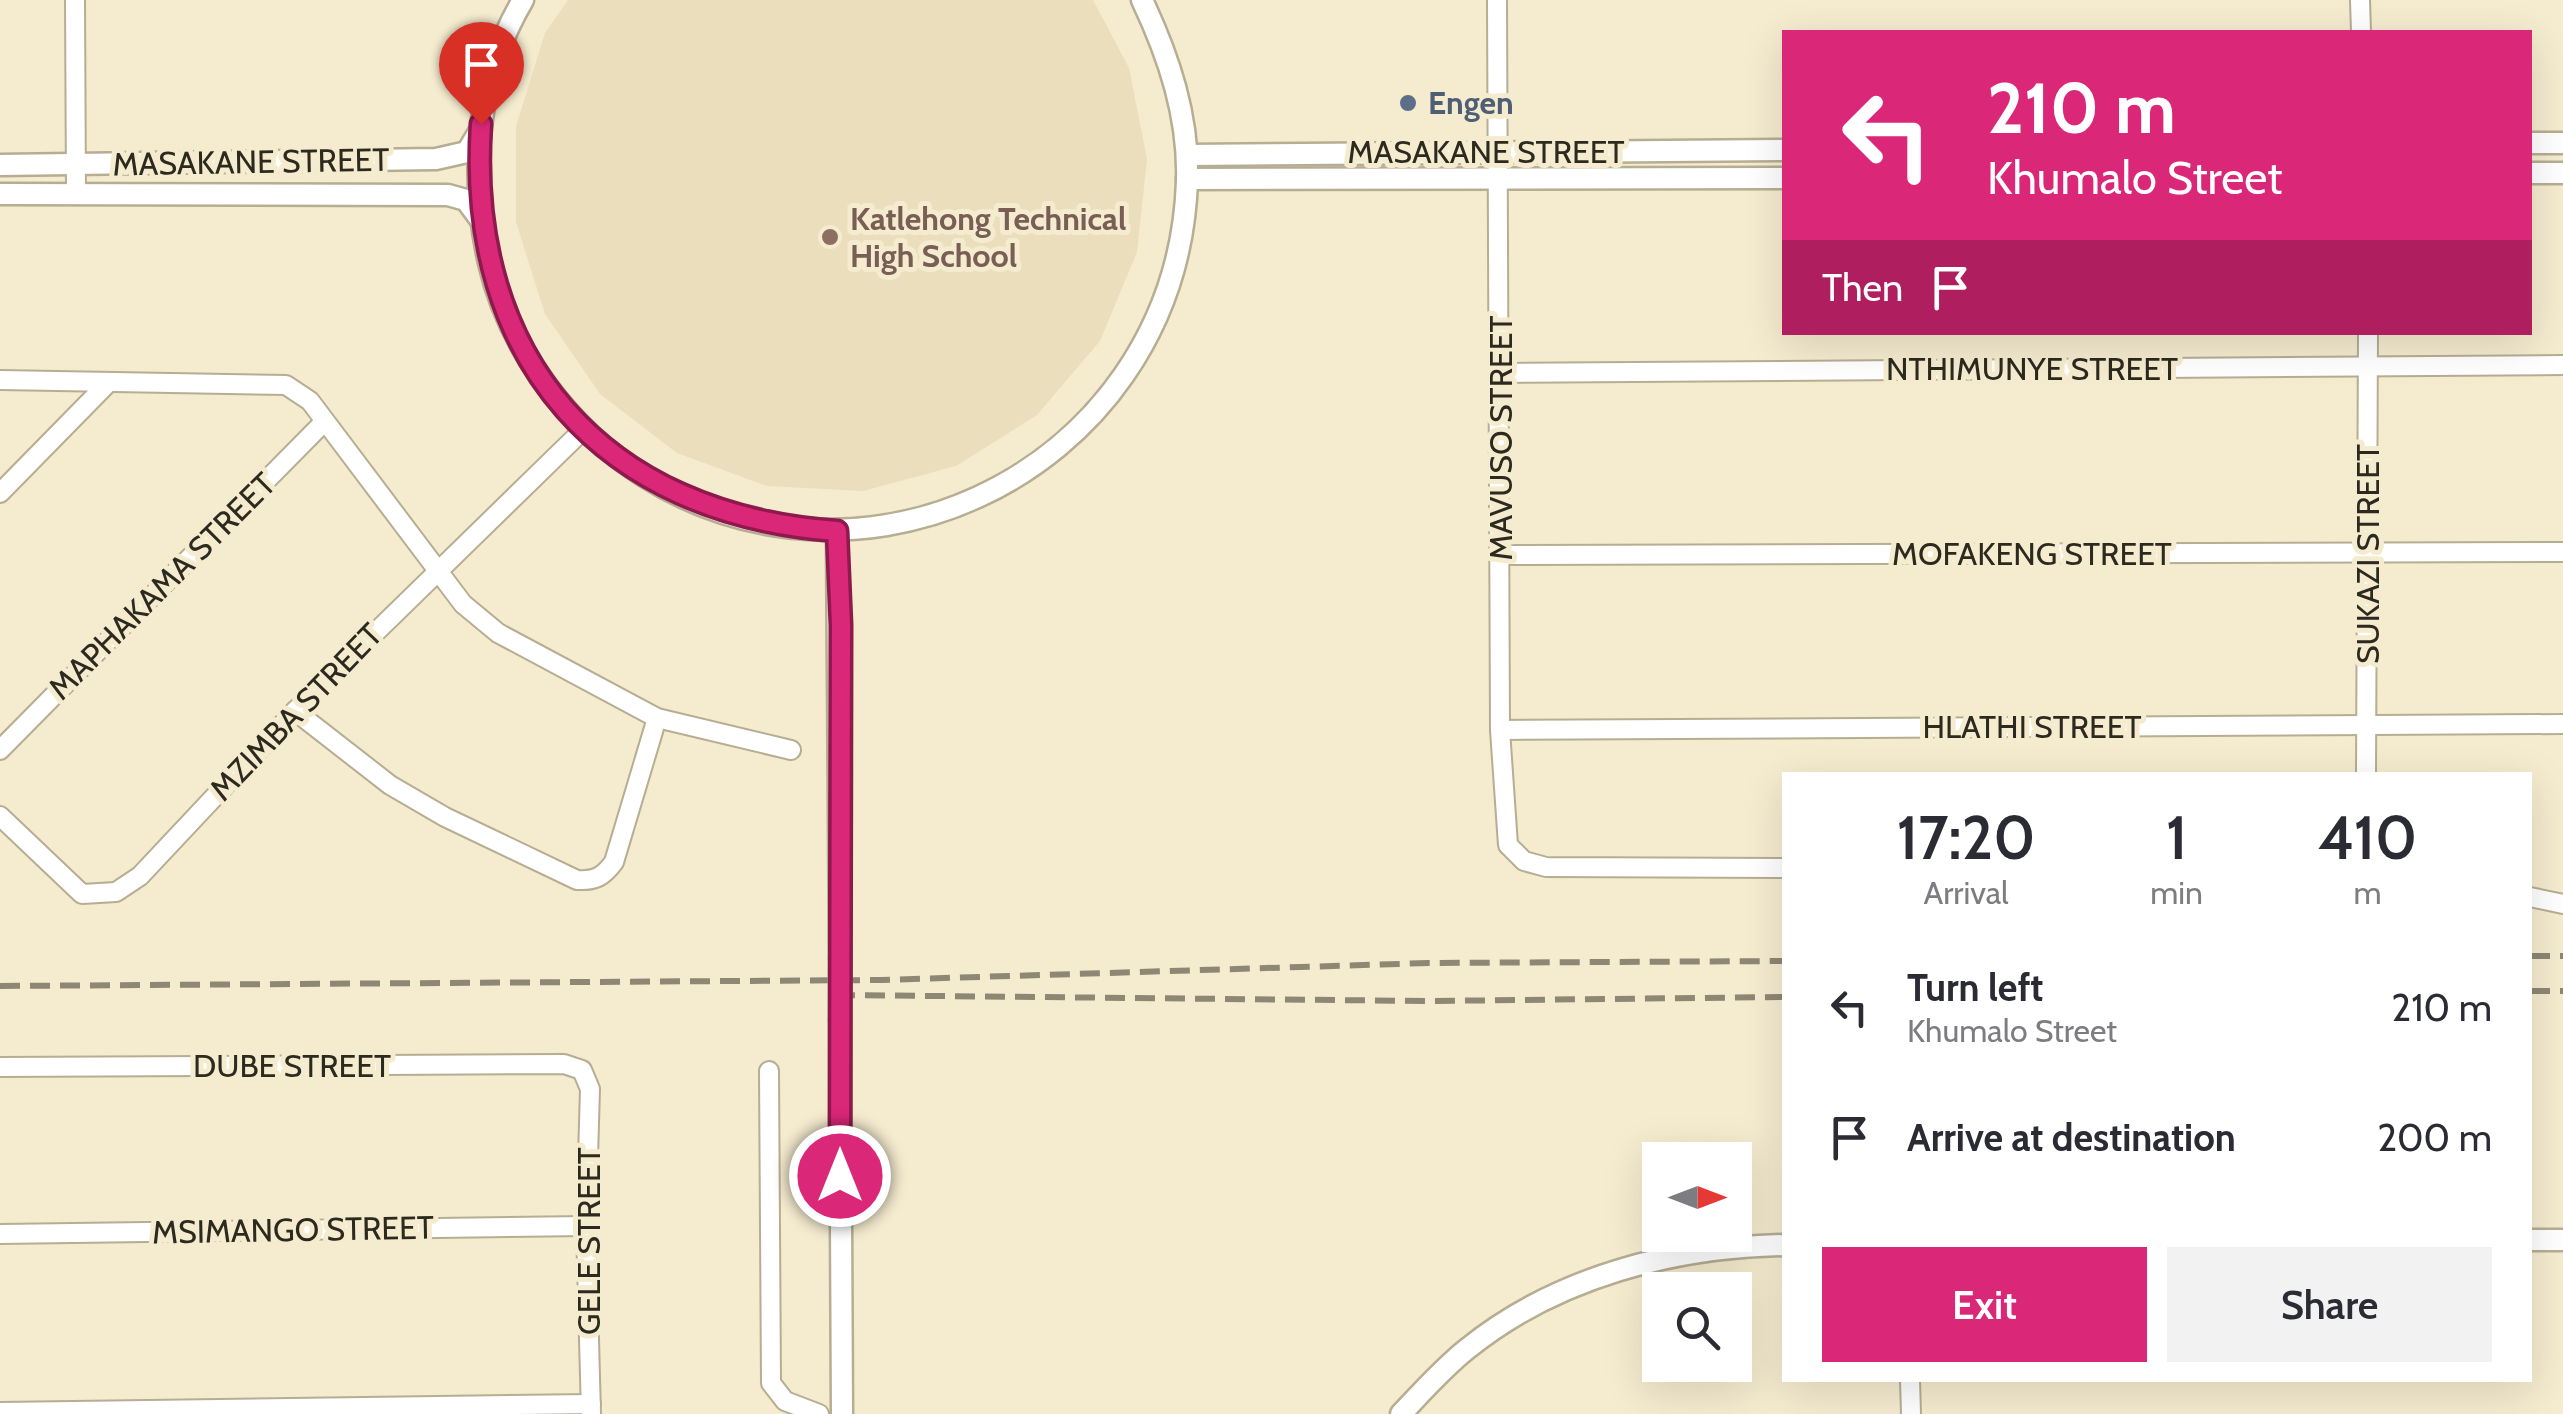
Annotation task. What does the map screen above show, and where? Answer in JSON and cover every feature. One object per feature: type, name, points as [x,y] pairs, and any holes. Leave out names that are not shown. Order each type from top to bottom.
[{"type":"street","points":[[74,0],[76,194]]},
{"type":"street","points":[[523,0],[493,68],[481,124],[477,175],[481,226],[494,283],[516,336],[546,386],[584,429],[626,465],[692,501],[781,527],[837,531],[901,524],[962,506],[1020,477],[1071,438],[1114,391],[1149,336],[1180,246],[1187,179],[1175,84],[1142,0]]},
{"type":"street","name":"MAVUSO STREET","points":[[1497,0],[1500,730],[1504,832],[1515,854],[1531,865],[1782,868]]},
{"type":"street","points":[[2360,0],[2362,30]]},
{"type":"street","name":"MASAKANE STREET","points":[[0,165],[436,160],[467,152],[478,142],[481,124]]},
{"type":"street","points":[[2532,144],[2563,143]]},
{"type":"street","name":"MASAKANE STREET","points":[[1186,154],[1782,150]]},
{"type":"street","points":[[2532,173],[2563,173]]},
{"type":"street","name":"MASAKANE STREET","points":[[1187,179],[1782,178]]},
{"type":"street","name":"MASAKANE STREET","points":[[0,194],[448,195],[466,200],[478,212],[481,226]]},
{"type":"street","name":"SUKAZI STREET","points":[[2366,772],[2368,335]]},
{"type":"street","name":"NTHIMUNYE STREET","points":[[1500,374],[2563,364]]},
{"type":"street","points":[[0,380],[286,385],[310,401],[463,604],[498,632],[657,718],[790,750]]},
{"type":"street","points":[[0,494],[107,384]]},
{"type":"street","name":"MAPHAKAMA STREET","points":[[0,750],[324,422]]},
{"type":"street","name":"MZIMBA STREET","points":[[0,816],[82,894],[116,892],[140,876],[436,569],[584,429]]},
{"type":"street","points":[[837,531],[842,1414]]},
{"type":"street","name":"MOFAKENG STREET","points":[[1502,555],[2563,552]]},
{"type":"street","points":[[295,711],[390,785],[431,809],[553,869],[589,880],[600,878],[614,862],[657,718]]},
{"type":"street","name":"HLATHI STREET","points":[[1500,730],[2563,724]]},
{"type":"street","points":[[2532,897],[2563,904]]},
{"type":"street","name":"DUBE STREET","points":[[0,1067],[564,1064],[582,1070]]},
{"type":"street","name":"GELE STREET","points":[[582,1070],[590,1089],[586,1226],[591,1409]]},
{"type":"street","points":[[769,1070],[769,1371],[776,1393],[793,1410],[819,1414]]},
{"type":"street","name":"MSIMANGO STREET","points":[[0,1234],[586,1226]]},
{"type":"street","points":[[2532,1240],[2563,1240]]},
{"type":"street","points":[[1400,1414],[1483,1337],[1598,1278],[1676,1254],[1782,1245]]},
{"type":"street","points":[[1910,1382],[1911,1414]]},
{"type":"street","points":[[0,1412],[591,1409]]},
{"type":"shaded area","name":"Katlehong Technical High School","points":[[568,0],[1093,0],[1129,68],[1147,159],[1137,252],[1100,341],[1037,415],[956,466],[863,491],[767,486],[677,453],[600,394],[545,314],[516,222],[516,126],[545,33]]},
{"type":"railway","points":[[2532,956],[2563,956]]},
{"type":"railway","points":[[0,986],[881,980],[1429,963],[1782,961]]},
{"type":"railway","points":[[2532,991],[2563,991]]},
{"type":"railway","points":[[835,995],[1430,1001],[1782,997]]},
{"type":"place","name":"Engen","points":[[1408,103]]},
{"type":"place","name":"Katlehong Technical High School","points":[[830,237]]},
{"type":"route","points":[[481,124],[477,175],[481,226],[494,283],[516,336],[546,386],[584,429],[626,465],[674,494],[726,515],[781,527],[837,531],[841,625],[840,1176]]}]
